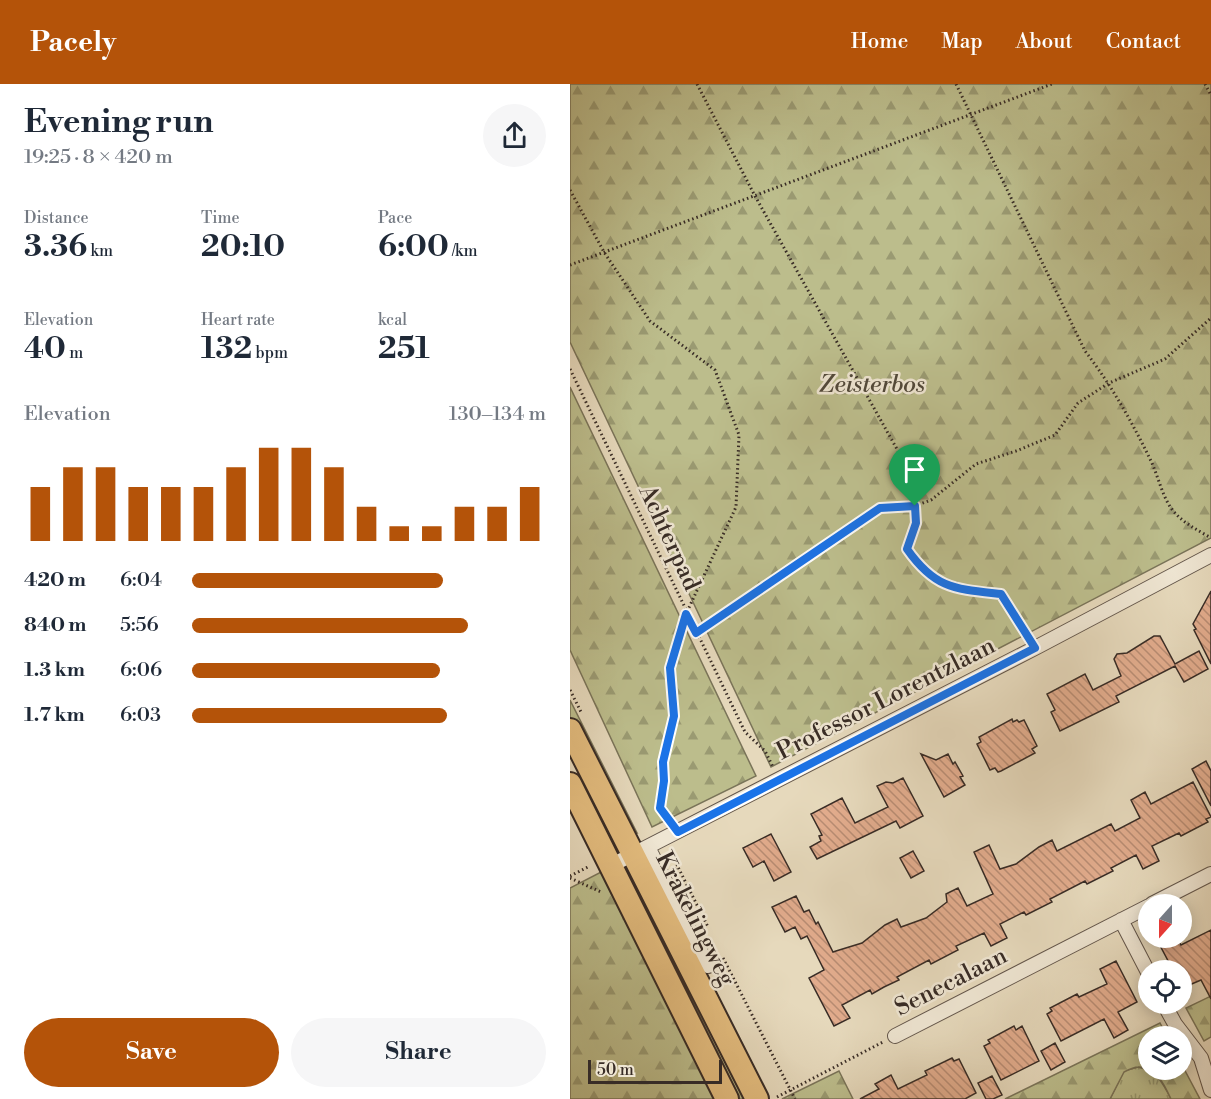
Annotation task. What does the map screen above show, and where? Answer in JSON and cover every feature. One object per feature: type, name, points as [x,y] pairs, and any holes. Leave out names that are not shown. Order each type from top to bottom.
[{"type":"main road","name":"Krakelingweg","points":[[570,730],[641,851],[766,1099]]},
{"type":"main road","name":"Krakelingweg","points":[[570,784],[727,1099]]},
{"type":"street","name":"Professor Lorentzlaan","points":[[612,865],[1211,555]]},
{"type":"street","name":"Krakelingweg","points":[[641,851],[662,875],[708,966]]},
{"type":"street","name":"Senecalaan","points":[[1172,894],[1211,874]]},
{"type":"street","name":"Senecalaan","points":[[895,1036],[1138,911]]},
{"type":"street","points":[[1121,920],[1142,960]]},
{"type":"street","points":[[1170,1014],[1201,1058],[1211,1090]]},
{"type":"path","points":[[697,84],[756,196],[916,483],[916,523],[907,549],[920,568],[940,583],[1001,594],[1035,648]]},
{"type":"path","points":[[956,84],[1085,351],[1109,383],[1134,427],[1154,467],[1169,506],[1186,523],[1211,538]]},
{"type":"path","points":[[570,265],[1052,84]]},
{"type":"path","points":[[1205,84],[1211,95]]},
{"type":"path","points":[[570,190],[604,252],[650,321],[715,370],[739,435],[736,507],[686,614],[670,668],[674,716],[663,762],[664,781],[660,808],[678,832]]},
{"type":"path","points":[[696,633],[880,508],[915,506],[931,500],[976,464],[1055,435],[1078,403],[1109,383],[1165,359],[1211,318]]},
{"type":"path","name":"Achterpad","points":[[570,369],[686,614],[745,732],[765,751],[779,779]]},
{"type":"path","points":[[662,875],[678,867],[710,931]]},
{"type":"path","points":[[720,952],[795,1099]]},
{"type":"path","name":"Senecalaan","points":[[766,1099],[790,1090],[895,1036]]},
{"type":"green space","name":"Zeisterbos","points":[[570,84],[1211,84],[1211,538],[771,767],[570,342]]},
{"type":"green space","points":[[570,387],[756,776],[652,827],[570,650]]},
{"type":"green space","points":[[570,700],[637,833],[629,831],[570,720]]},
{"type":"green space","points":[[605,870],[720,1099],[570,1099],[570,888]]},
{"type":"green space","points":[[644,889],[750,1099],[733,1099],[634,893]]},
{"type":"green space","points":[[1211,996],[1211,1037],[1204,1041],[1189,1014],[1192,1014],[1192,1005]]},
{"type":"green space","points":[[1138,1034],[1138,1067],[1124,1072],[1110,1099],[1005,1099]]},
{"type":"green space","points":[[1138,1067],[1138,1080],[1159,1080],[1171,1099],[1110,1099],[1124,1071]]},
{"type":"green space","points":[[839,1071],[853,1099],[782,1099]]},
{"type":"green space","points":[[1160,1080],[1190,1080],[1200,1099],[1171,1099]]},
{"type":"building","points":[[1211,591],[1211,664],[1193,624]]},
{"type":"building","points":[[1154,636],[1160,636],[1175,664],[1199,651],[1208,669],[1184,682],[1175,666],[1116,696],[1119,702],[1060,731],[1051,712],[1055,710],[1047,694],[1085,674],[1093,690],[1121,676],[1114,659],[1117,654],[1127,653]]},
{"type":"building","points":[[1012,719],[1013,722],[1024,720],[1037,746],[1032,749],[1035,753],[1001,771],[998,772],[995,768],[990,770],[977,744],[981,742],[979,737]]},
{"type":"building","points":[[921,754],[936,760],[948,754],[963,776],[960,777],[965,785],[944,797]]},
{"type":"building","points":[[1206,761],[1211,771],[1211,806],[1192,769]]},
{"type":"building","points":[[903,778],[923,816],[900,828],[896,821],[817,859],[810,847],[821,841],[819,836],[822,835],[811,814],[842,798],[855,823],[888,807],[877,786],[886,782],[893,783]]},
{"type":"building","points":[[1193,782],[1211,817],[1206,819],[1208,822],[1181,836],[1179,833],[1152,846],[1159,861],[1143,869],[1136,855],[1111,868],[1113,871],[1087,884],[1085,881],[1050,899],[1052,902],[1026,915],[1024,912],[1000,924],[1007,938],[991,946],[984,933],[956,946],[958,950],[931,964],[929,960],[897,977],[899,980],[872,994],[870,990],[842,1005],[850,1018],[834,1026],[809,978],[824,970],[807,936],[801,939],[795,927],[785,932],[772,907],[796,896],[804,912],[809,910],[816,924],[818,922],[833,952],[862,943],[885,925],[897,919],[901,927],[926,918],[947,902],[946,894],[958,888],[967,906],[993,894],[974,852],[989,845],[1000,869],[1016,864],[1052,840],[1057,851],[1111,824],[1115,831],[1140,818],[1131,800],[1145,792],[1151,804]]},
{"type":"building","points":[[771,834],[791,872],[774,881],[764,861],[753,867],[743,848]]},
{"type":"building","points":[[913,851],[924,871],[911,878],[900,858]]},
{"type":"building","points":[[1211,930],[1211,999],[1201,980],[1192,984],[1192,960],[1168,960],[1161,948],[1192,948],[1192,940]]},
{"type":"building","points":[[1116,961],[1137,1002],[1118,1012],[1128,1030],[1114,1038],[1104,1019],[1061,1041],[1047,1014],[1052,1011],[1050,1008],[1077,994],[1079,997],[1107,984],[1100,969]]},
{"type":"building","points":[[1014,1026],[1016,1030],[1022,1026],[1039,1061],[1001,1080],[984,1046],[990,1043],[988,1040]]},
{"type":"building","points":[[1055,1043],[1065,1062],[1051,1070],[1041,1051]]},
{"type":"building","points":[[952,1058],[954,1061],[959,1059],[976,1093],[965,1099],[860,1099],[879,1089],[875,1084],[891,1075],[898,1089],[927,1075],[925,1071]]},
{"type":"building","points":[[992,1076],[1002,1095],[986,1099],[978,1083]]},
{"type":"route","points":[[915,506],[916,523],[907,549],[920,568],[940,583],[1001,594],[1035,648],[678,832],[660,808],[664,781],[663,762],[674,716],[670,668],[686,614],[696,633],[880,508],[915,506]]}]
